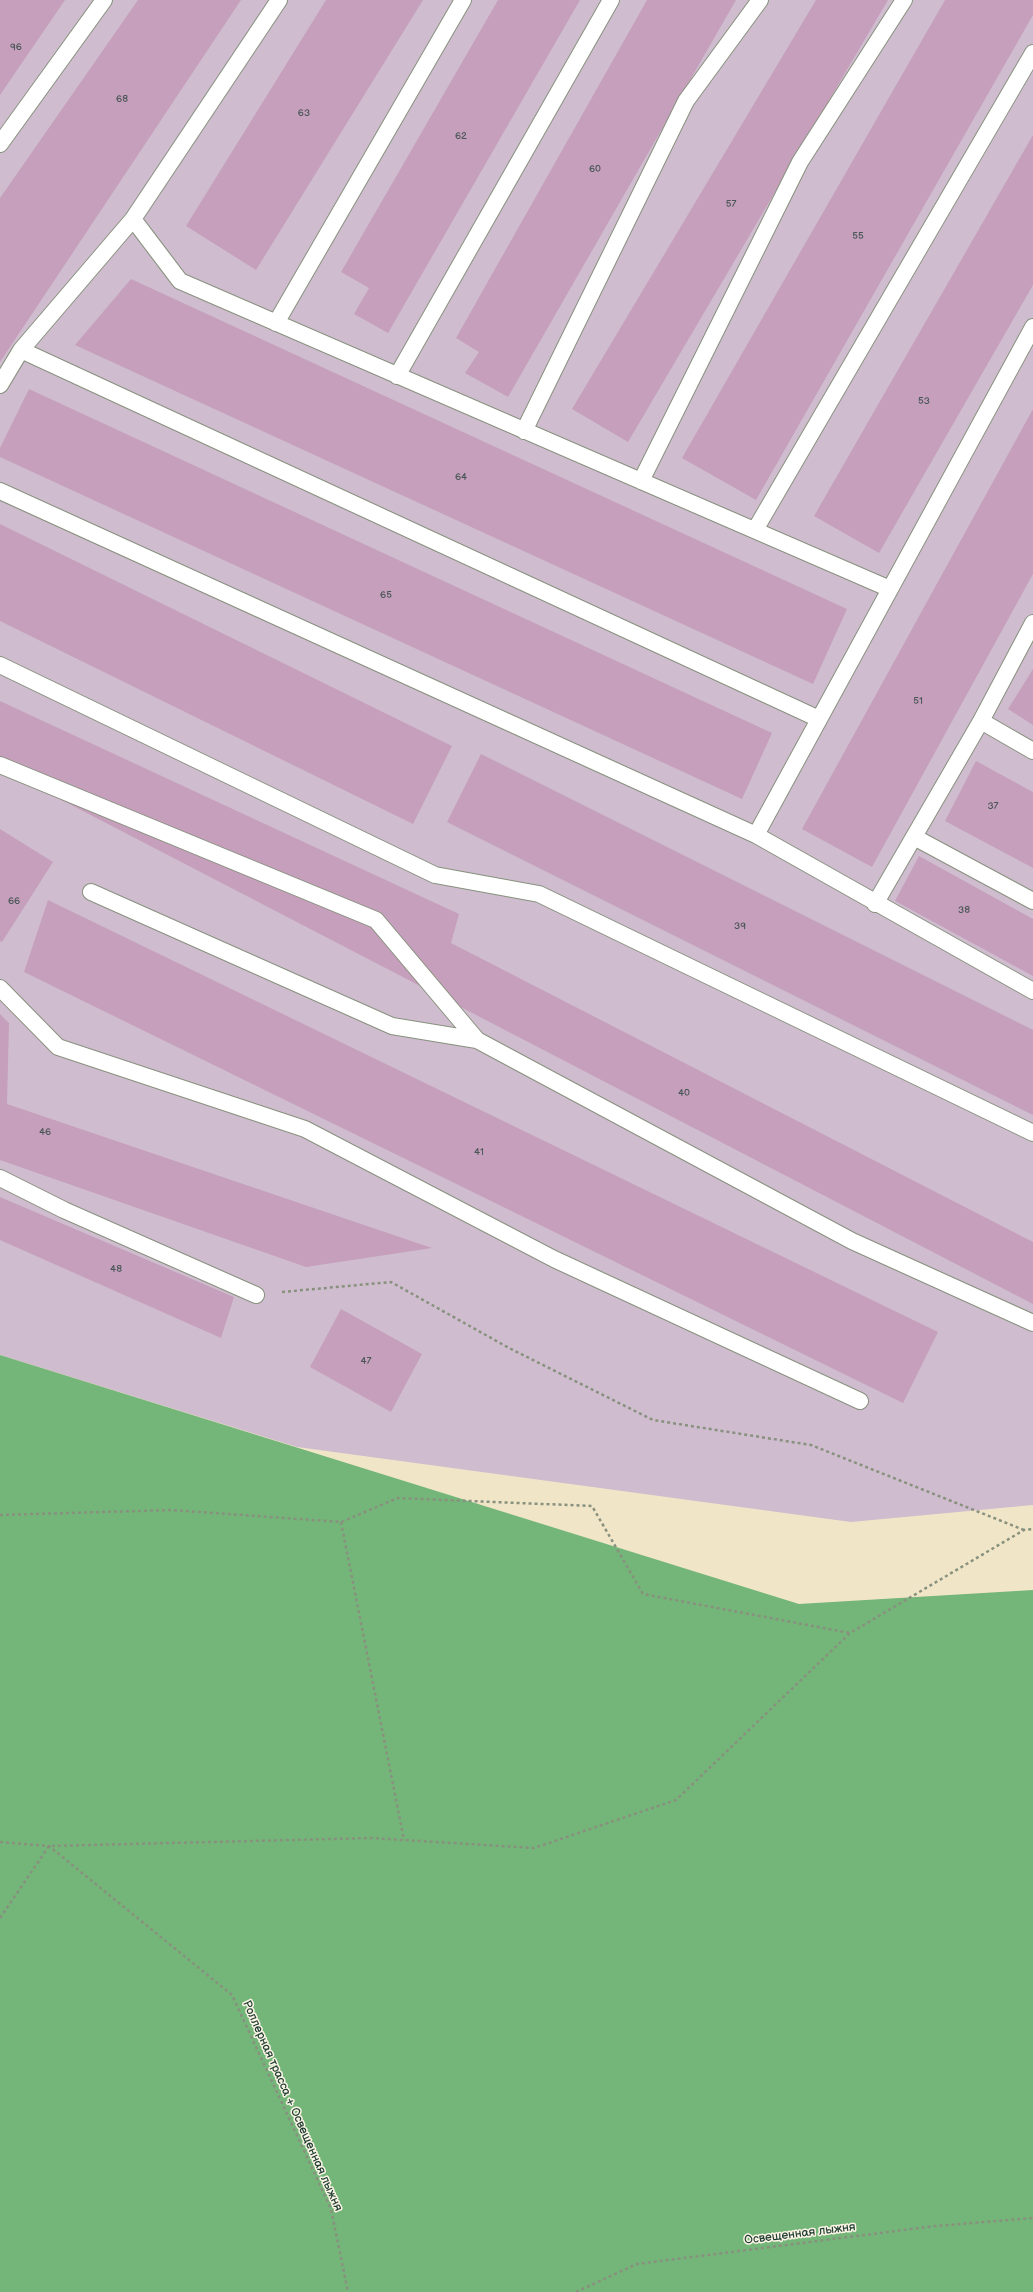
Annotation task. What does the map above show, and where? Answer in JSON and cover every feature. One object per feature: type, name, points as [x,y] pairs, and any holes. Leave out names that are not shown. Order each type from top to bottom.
[{"type":"lane","points":[[0,144],[104,0]]},
{"type":"lane","points":[[0,385],[21,350],[133,219],[279,0]]},
{"type":"lane","points":[[276,323],[463,0]]},
{"type":"lane","points":[[397,376],[611,0]]},
{"type":"lane","points":[[524,431],[686,101],[760,0]]},
{"type":"lane","points":[[641,481],[800,162],[904,0]]},
{"type":"lane","points":[[754,530],[1033,53]]},
{"type":"lane","points":[[133,219],[180,281],[890,589]]},
{"type":"lane","points":[[756,836],[1033,327]]},
{"type":"lane","points":[[21,350],[819,719]]},
{"type":"lane","points":[[0,491],[756,836],[875,904],[1033,991]]},
{"type":"lane","points":[[875,904],[981,721],[1033,623]]},
{"type":"lane","points":[[0,665],[435,874],[540,894],[1033,1133]]},
{"type":"lane","points":[[981,721],[1033,751]]},
{"type":"lane","points":[[0,765],[376,920],[477,1040]]},
{"type":"lane","points":[[914,837],[1033,901]]},
{"type":"lane","points":[[91,892],[392,1026],[477,1040],[852,1241],[1033,1323]]},
{"type":"lane","points":[[0,988],[58,1047],[305,1129],[554,1259],[860,1401]]},
{"type":"lane","points":[[0,1178],[64,1210],[256,1294]]},
{"type":"path","points":[[256,1294],[391,1282],[509,1348],[653,1420],[811,1445],[1024,1530]]},
{"type":"path","points":[[0,1515],[171,1510],[341,1522],[398,1498],[592,1506],[643,1594],[850,1633]]},
{"type":"path","points":[[341,1522],[404,1840]]},
{"type":"path","points":[[0,1842],[49,1846],[371,1838],[534,1848],[676,1800],[850,1633],[1024,1530],[1033,1529]]},
{"type":"path","points":[[0,1918],[49,1846]]},
{"type":"path","name":"Роллерная трасса + Освещенная лыжня","points":[[49,1846],[232,1995],[331,2209],[348,2292]]},
{"type":"path","name":"Освещенная лыжня","points":[[576,2292],[638,2264],[934,2226],[1033,2218]]},
{"type":"shaded area","points":[[4,0],[1033,0],[1033,1505],[851,1522],[297,1447],[0,1355],[0,6]]},
{"type":"green space","points":[[0,1355],[799,1604],[1033,1590],[1033,2292],[0,2292]]},
{"type":"building","points":[[0,0],[65,0],[0,95]]},
{"type":"building","points":[[138,0],[241,0],[0,362],[0,198]]},
{"type":"building","points":[[326,0],[423,0],[256,270],[186,226]]},
{"type":"building","points":[[498,0],[580,0],[388,333],[354,314],[369,288],[341,272]]},
{"type":"building","points":[[647,0],[736,0],[508,397],[465,373],[479,352],[456,338]]},
{"type":"building","points":[[816,0],[888,0],[628,442],[572,409]]},
{"type":"building","points":[[945,0],[1033,0],[1033,15],[756,500],[682,458]]},
{"type":"building","points":[[1033,135],[1033,285],[879,553],[814,516]]},
{"type":"building","points":[[131,279],[847,609],[813,684],[75,345]]},
{"type":"building","points":[[29,389],[772,733],[742,799],[0,457],[0,448]]},
{"type":"building","points":[[1033,409],[1033,574],[872,867],[802,829]]},
{"type":"building","points":[[0,524],[452,746],[413,824],[0,621]]},
{"type":"building","points":[[1033,669],[1033,725],[1008,709]]},
{"type":"building","points":[[0,701],[459,914],[451,943],[1033,1242],[1033,1304],[0,768]]},
{"type":"building","points":[[481,754],[1033,1030],[1033,1115],[447,822]]},
{"type":"building","points":[[976,761],[1033,792],[1033,868],[945,821]]},
{"type":"building","points":[[0,829],[53,862],[2,942],[0,941]]},
{"type":"building","points":[[919,856],[1033,919],[1033,976],[895,901]]},
{"type":"building","points":[[48,900],[938,1332],[903,1403],[24,972]]},
{"type":"building","points":[[0,1014],[9,1023],[7,1104],[432,1248],[306,1267],[0,1160]]},
{"type":"building","points":[[0,1197],[234,1297],[221,1338],[0,1240]]},
{"type":"building","points":[[341,1309],[422,1354],[391,1412],[310,1367]]}]
